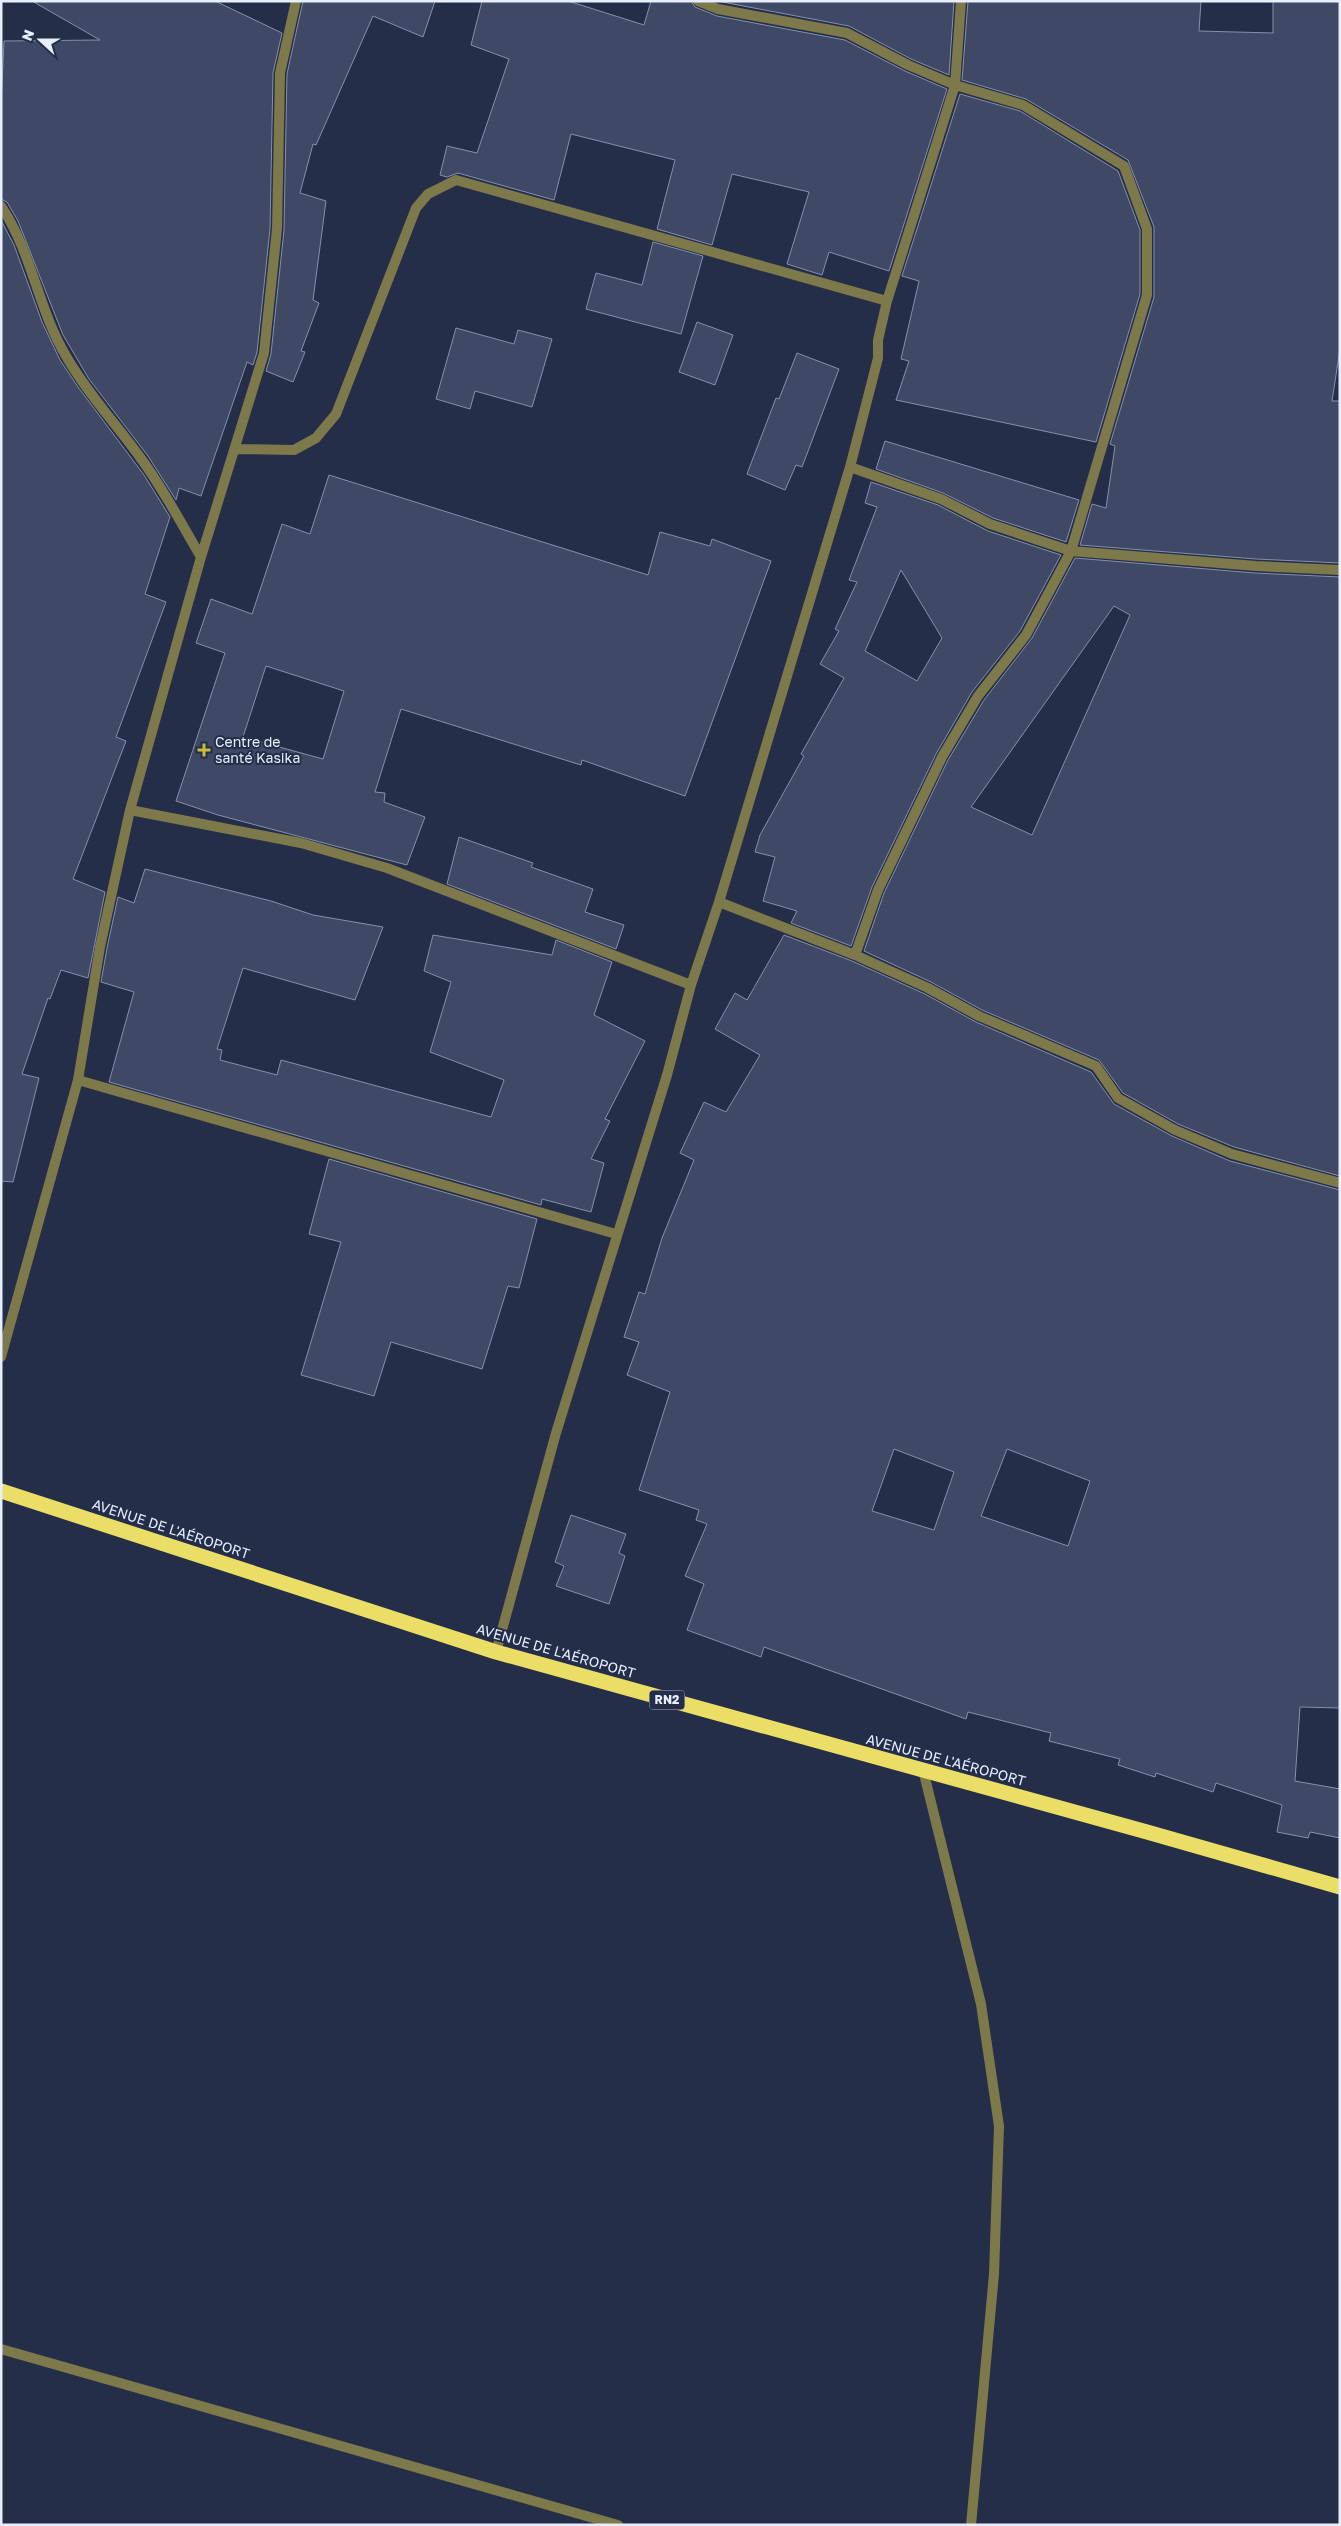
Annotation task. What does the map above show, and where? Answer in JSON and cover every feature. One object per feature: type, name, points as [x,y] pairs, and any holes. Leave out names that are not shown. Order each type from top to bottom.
[{"type":"highway","name":"AVENUE DE L'AÉROPORT","points":[[1,1491],[496,1652],[1340,1887]]},
{"type":"street","points":[[1,1357],[78,1080],[100,947],[130,810],[201,557],[264,353],[277,229],[280,73],[296,1]]},
{"type":"street","points":[[698,1],[727,11],[847,33],[908,65],[955,85],[1023,105],[1124,166],[1147,229],[1147,295],[1071,551],[1026,635],[978,696],[942,757],[878,890],[855,954]]},
{"type":"street","points":[[496,1652],[556,1433],[616,1234],[667,1075],[691,985],[719,902],[850,467],[878,358],[878,340],[886,301],[955,85],[960,1]]},
{"type":"street","points":[[235,448],[294,450],[316,438],[336,414],[416,208],[428,194],[456,180],[886,301]]},
{"type":"street","points":[[1,206],[21,246],[52,328],[66,356],[143,462],[201,557]]},
{"type":"street","points":[[850,467],[941,499],[990,524],[1071,551],[1256,566],[1340,570]]},
{"type":"street","points":[[130,810],[301,843],[387,868],[691,985]]},
{"type":"street","points":[[719,902],[855,954],[928,988],[979,1016],[1096,1066],[1118,1098],[1175,1130],[1232,1154],[1340,1183]]},
{"type":"street","points":[[78,1080],[616,1234]]},
{"type":"street","points":[[923,1770],[981,2004],[999,2126],[994,2274],[971,2525]]},
{"type":"street","points":[[1,2349],[618,2525]]},
{"type":"building","points":[[32,1],[215,1],[282,33],[273,73],[270,229],[257,352],[253,365],[247,362],[201,496],[179,488],[176,500],[148,456],[89,379],[63,335],[18,221],[7,202],[1,199],[1,105],[4,41],[100,40]]},
{"type":"building","points":[[303,1],[435,1],[423,37],[373,16],[316,145],[313,144],[300,193],[326,201],[313,300],[319,303],[301,351],[305,352],[293,382],[266,371],[271,354],[284,230],[287,74]]},
{"type":"building","points":[[482,1],[568,1],[644,25],[651,1],[691,1],[695,7],[717,16],[845,40],[905,71],[947,89],[889,271],[829,252],[822,275],[787,264],[809,192],[732,174],[712,245],[657,229],[675,160],[571,134],[554,200],[458,173],[447,177],[440,175],[447,146],[477,153],[509,59],[471,45]]},
{"type":"building","points":[[717,1],[954,1],[949,75],[911,59],[849,26]]},
{"type":"building","points":[[968,1],[1201,1],[1199,31],[1273,33],[1273,1],[1340,1],[1340,349],[1332,401],[1340,401],[1340,563],[1256,559],[1080,545],[1092,504],[1106,508],[1115,446],[1110,444],[1154,297],[1154,227],[1128,160],[1026,99],[962,80]]},
{"type":"building","points":[[960,94],[1020,111],[1118,171],[1140,230],[1140,294],[1096,442],[896,400],[909,361],[901,359],[919,281],[902,276]]},
{"type":"building","points":[[1,220],[14,245],[42,322],[60,360],[144,475],[170,517],[145,594],[166,602],[116,737],[126,741],[73,879],[105,892],[88,978],[61,970],[50,999],[48,998],[22,1074],[39,1078],[13,1182],[1,1181]]},
{"type":"building","points":[[653,242],[703,256],[681,334],[586,309],[596,273],[642,285]]},
{"type":"building","points":[[697,322],[733,335],[715,385],[679,372]]},
{"type":"building","points":[[456,328],[514,344],[518,330],[552,339],[532,407],[475,391],[470,409],[436,399]]},
{"type":"building","points":[[797,353],[839,369],[802,467],[796,465],[785,490],[747,474],[776,398],[779,399]]},
{"type":"building","points":[[885,441],[1079,500],[1066,542],[993,518],[943,493],[876,469]]},
{"type":"building","points":[[329,475],[648,575],[660,532],[710,546],[712,539],[771,561],[685,796],[582,760],[581,765],[401,709],[375,792],[385,793],[384,802],[425,817],[407,865],[218,815],[176,801],[225,653],[196,643],[211,599],[252,614],[282,524],[310,534]],"holes":[[[266,666],[344,691],[323,759],[243,737]]]},
{"type":"building","points":[[871,482],[938,505],[988,531],[1061,555],[1020,631],[972,692],[936,754],[872,887],[851,946],[791,923],[797,911],[763,901],[775,857],[755,852],[760,835],[804,756],[801,754],[844,678],[820,664],[839,631],[835,629],[857,582],[849,580],[877,507],[865,503]],"holes":[[[901,570],[942,638],[917,681],[865,651]]]},
{"type":"building","points":[[1075,558],[1255,573],[1340,577],[1340,1176],[1234,1147],[1178,1124],[1123,1093],[1099,1060],[982,1010],[931,982],[864,951],[884,893],[948,760],[984,700],[1032,638]],"holes":[[[1114,606],[1130,615],[1032,835],[971,807]]]},
{"type":"building","points":[[459,837],[533,863],[531,867],[593,889],[585,912],[624,925],[616,949],[447,884]]},
{"type":"building","points":[[145,869],[271,901],[313,915],[383,927],[355,1000],[243,968],[217,1049],[222,1050],[220,1060],[277,1075],[281,1060],[491,1117],[504,1080],[430,1052],[451,982],[424,971],[433,935],[552,955],[556,940],[612,962],[594,1015],[645,1041],[605,1119],[610,1121],[591,1159],[604,1163],[591,1212],[542,1199],[541,1205],[109,1082],[134,992],[101,982],[118,897],[134,903]]},
{"type":"building","points":[[784,935],[852,961],[925,994],[976,1022],[1091,1072],[1114,1104],[1172,1136],[1230,1161],[1340,1190],[1340,1708],[1300,1707],[1295,1781],[1340,1789],[1340,1838],[1310,1832],[1308,1838],[1277,1832],[1282,1805],[1216,1783],[1213,1792],[1156,1773],[1155,1777],[1118,1765],[1120,1759],[1049,1741],[1051,1733],[968,1712],[966,1719],[764,1647],[761,1657],[687,1630],[704,1584],[685,1576],[707,1524],[696,1520],[699,1510],[639,1490],[670,1392],[627,1375],[639,1342],[624,1337],[639,1292],[645,1294],[662,1238],[694,1160],[680,1153],[704,1102],[726,1112],[760,1055],[715,1029],[735,993],[747,1000]],"holes":[[[894,1449],[954,1472],[934,1530],[872,1511]],[[1007,1449],[1090,1481],[1068,1546],[981,1516]]]},
{"type":"building","points":[[329,1159],[537,1219],[519,1288],[508,1286],[482,1369],[391,1342],[374,1396],[301,1375],[341,1242],[309,1234]]},
{"type":"building","points":[[571,1515],[626,1534],[619,1553],[625,1556],[609,1604],[556,1586],[564,1566],[555,1562]]},
{"type":"place","name":"Centre de santé Kasika","points":[[204,750]]}]
